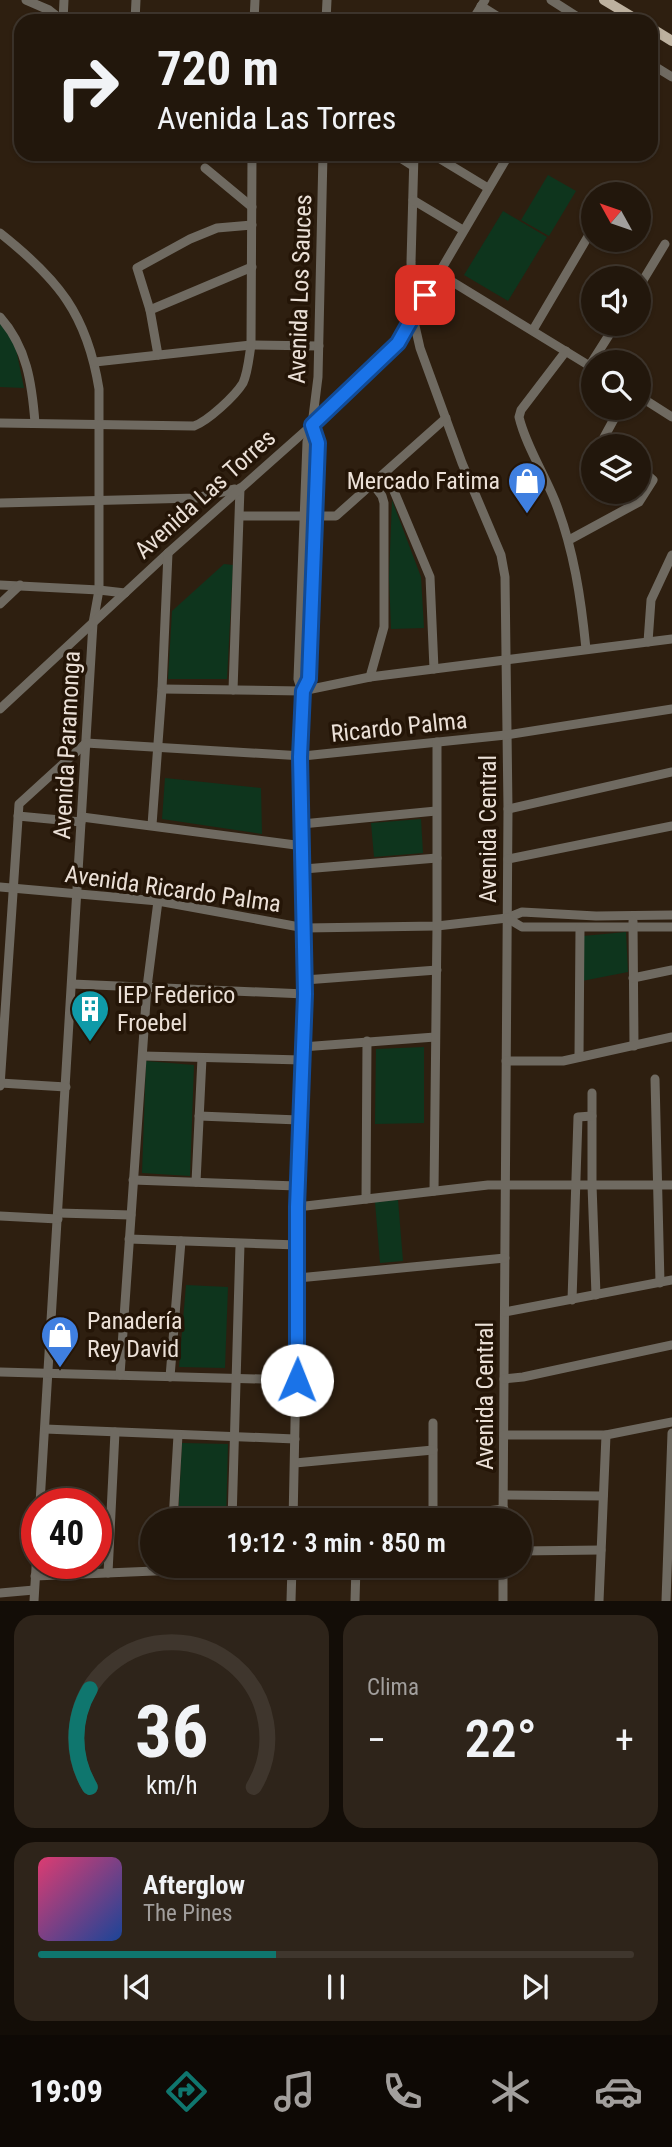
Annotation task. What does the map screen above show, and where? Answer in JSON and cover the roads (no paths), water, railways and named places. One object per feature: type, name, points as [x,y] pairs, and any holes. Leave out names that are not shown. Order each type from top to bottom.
[{"type":"main road","points":[[604,0],[627,14]]},
{"type":"street","points":[[26,0],[54,14]]},
{"type":"street","points":[[551,0],[573,14]]},
{"type":"street","points":[[0,423],[194,426],[202,423],[238,390],[246,374],[251,345],[252,161]]},
{"type":"street","name":"Avenida Los Sauces","points":[[303,691],[298,679],[307,442],[318,377],[323,161]]},
{"type":"street","points":[[406,161],[414,166]]},
{"type":"street","name":"Avenida Central","points":[[414,161],[411,262],[413,317],[420,348],[501,555],[505,577],[508,859],[503,1508]]},
{"type":"street","points":[[444,161],[488,188]]},
{"type":"street","name":"Avenida Las Torres","points":[[0,709],[167,554],[312,425],[398,343],[505,161]]},
{"type":"street","points":[[205,168],[252,207]]},
{"type":"street","points":[[413,200],[463,230]]},
{"type":"street","points":[[158,355],[150,310],[137,268],[190,239],[217,228],[252,225]]},
{"type":"street","name":"Avenida Paramonga","points":[[0,233],[50,276],[76,315],[95,362],[99,389],[99,590],[93,623],[41,1488]]},
{"type":"street","points":[[651,267],[665,244]]},
{"type":"street","points":[[533,331],[581,249]]},
{"type":"street","points":[[150,310],[252,267]]},
{"type":"street","points":[[438,273],[581,361]]},
{"type":"street","points":[[0,317],[18,342],[26,364],[32,387],[35,424]]},
{"type":"street","points":[[95,362],[251,345],[318,345]]},
{"type":"street","points":[[566,351],[519,413],[520,422],[554,498],[569,540],[581,596],[586,649]]},
{"type":"street","points":[[651,403],[672,416]]},
{"type":"street","points":[[240,516],[336,516],[446,418]]},
{"type":"street","name":"Avenida Los Sauces","points":[[293,1508],[297,1380],[297,1186],[305,994],[300,757],[303,691],[309,679],[317,517],[318,443],[312,425]]},
{"type":"street","points":[[386,472],[430,577],[434,669]]},
{"type":"street","points":[[370,677],[384,626],[384,503],[373,484]]},
{"type":"street","points":[[0,503],[196,498],[240,488],[233,690]]},
{"type":"street","points":[[569,540],[635,504]]},
{"type":"street","points":[[152,825],[162,689],[167,554]]},
{"type":"street","points":[[648,642],[654,589],[672,555]]},
{"type":"street","points":[[0,585],[125,593]]},
{"type":"street","points":[[0,604],[20,586]]},
{"type":"street","points":[[162,689],[303,691],[370,677],[672,639]]},
{"type":"street","name":"Ricardo Palma","points":[[86,743],[300,757],[506,735],[672,709]]},
{"type":"street","points":[[66,1087],[0,1084],[5,955],[14,888],[19,804],[86,743]]},
{"type":"street","points":[[434,1191],[436,743]]},
{"type":"street","points":[[508,809],[672,772]]},
{"type":"street","points":[[302,824],[436,811]]},
{"type":"street","points":[[18,816],[152,825],[303,846]]},
{"type":"street","points":[[508,859],[672,826]]},
{"type":"street","points":[[304,869],[437,858]]},
{"type":"street","name":"Avenida Ricardo Palma","points":[[0,887],[158,901],[305,928],[437,926],[507,918],[522,912],[672,915]]},
{"type":"street","points":[[120,1376],[147,988],[158,901]]},
{"type":"street","points":[[633,916],[634,1046]]},
{"type":"street","name":"Avenida Ricardo Palma","points":[[507,918],[522,927],[672,928]]},
{"type":"street","points":[[579,1058],[580,928]]},
{"type":"street","points":[[305,980],[437,970]]},
{"type":"street","points":[[633,978],[672,970]]},
{"type":"street","points":[[72,984],[305,994]]},
{"type":"street","points":[[302,1046],[435,1037]]},
{"type":"street","points":[[506,1061],[563,1061],[672,1037]]},
{"type":"street","points":[[366,1199],[367,1041]]},
{"type":"street","points":[[143,1056],[302,1060]]},
{"type":"street","points":[[196,1182],[202,1058]]},
{"type":"street","points":[[655,1079],[660,1283]]},
{"type":"street","points":[[593,1093],[596,1295]]},
{"type":"street","points":[[199,1116],[299,1120]]},
{"type":"street","points":[[572,1300],[578,1117],[592,1116]]},
{"type":"street","points":[[133,1180],[297,1186]]},
{"type":"street","points":[[297,1207],[434,1191],[505,1186],[672,1185]]},
{"type":"street","points":[[0,1216],[131,1215]]},
{"type":"street","points":[[129,1239],[298,1245]]},
{"type":"street","points":[[170,1377],[181,1241]]},
{"type":"street","points":[[232,1508],[240,1244]]},
{"type":"street","points":[[298,1278],[505,1258]]},
{"type":"street","points":[[505,1312],[672,1280]]},
{"type":"street","points":[[504,1379],[672,1345]]},
{"type":"street","points":[[0,1373],[297,1380]]},
{"type":"street","points":[[504,1434],[606,1435],[672,1422]]},
{"type":"street","points":[[433,1423],[433,1508]]},
{"type":"street","points":[[44,1429],[295,1439]]},
{"type":"street","points":[[112,1492],[115,1432]]},
{"type":"street","points":[[666,1601],[672,1433]]},
{"type":"street","points":[[174,1508],[178,1435]]},
{"type":"street","points":[[598,1601],[606,1435]]},
{"type":"street","points":[[295,1462],[433,1450]]},
{"type":"street","points":[[504,1495],[603,1496]]},
{"type":"street","points":[[532,1550],[601,1550]]},
{"type":"street","points":[[112,1573],[140,1571]]},
{"type":"street","points":[[291,1601],[292,1578]]},
{"type":"street","points":[[355,1601],[356,1578]]},
{"type":"street","points":[[503,1578],[503,1601]]},
{"type":"street","points":[[34,1601],[35,1579]]},
{"type":"street","points":[[0,1593],[34,1590]]},
{"type":"place","name":"Mercado Fatima","points":[[527,515]]},
{"type":"place","name":"IEP Federico Froebel","points":[[90,1043]]},
{"type":"place","name":"Panadería Rey David","points":[[60,1369]]}]
